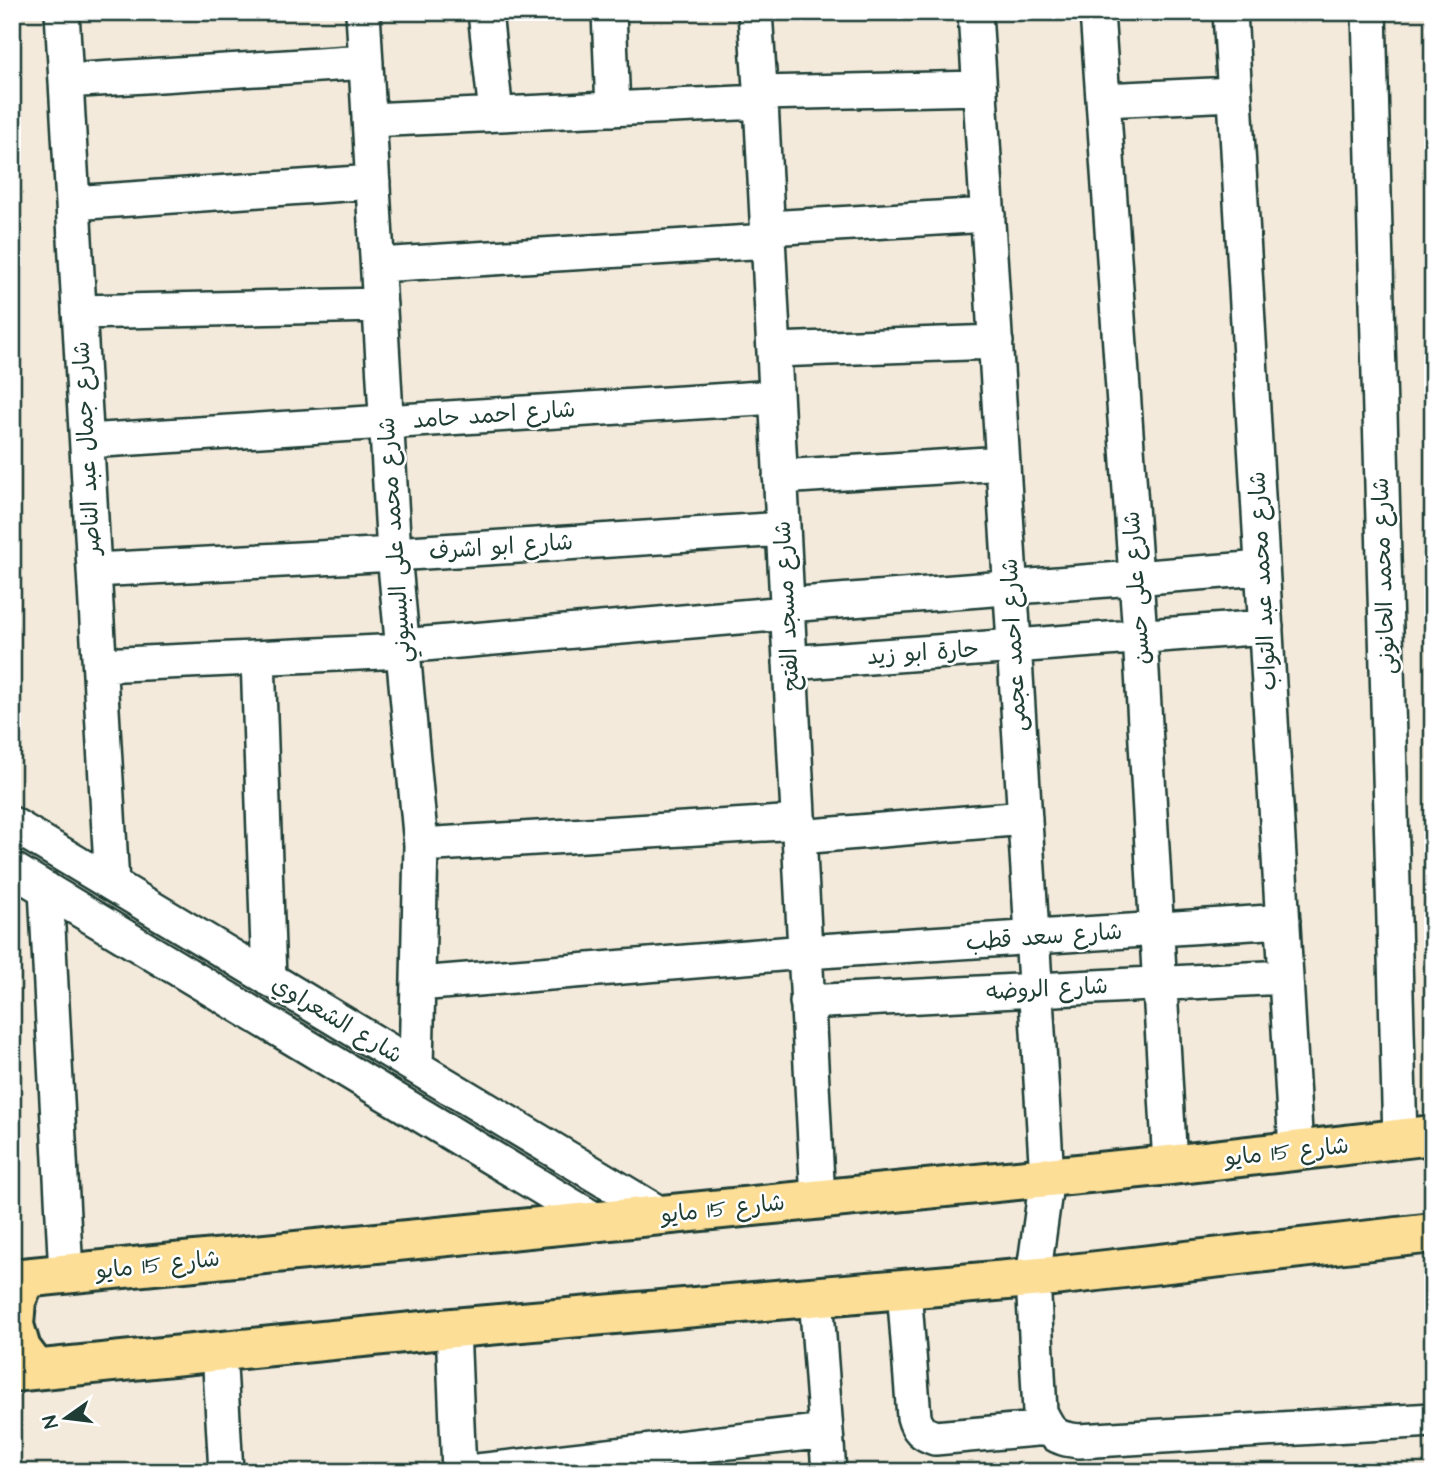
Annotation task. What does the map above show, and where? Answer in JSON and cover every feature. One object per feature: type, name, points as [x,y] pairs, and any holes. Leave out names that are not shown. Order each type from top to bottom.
[{"type":"main road","name":"شارع 15 مايو","points":[[19,1279],[1170,1165],[1416,1137]]},
{"type":"main road","points":[[19,1279],[14,1325],[24,1370],[453,1328],[1033,1278],[1433,1233]]},
{"type":"street","name":"شارع جمال عبد الناصر","points":[[62,12],[112,884]]},
{"type":"street","name":"شارع محمد على البسيوني","points":[[363,12],[394,554],[421,845],[416,1067]]},
{"type":"street","points":[[485,12],[496,114]]},
{"type":"street","points":[[609,12],[614,109]]},
{"type":"street","name":"شارع مسجد الفتح","points":[[755,12],[818,1200]]},
{"type":"street","name":"شارع احمد عجمى","points":[[975,12],[1047,1177],[1033,1278],[1040,1412],[1048,1428]]},
{"type":"street","name":"شارع على حسن","points":[[1097,12],[1140,636],[1170,1165]]},
{"type":"street","name":"شارع محمد عبد التواب","points":[[1230,12],[1296,1150]]},
{"type":"street","name":"شارع محمد الحانونى","points":[[1369,12],[1416,1137]]},
{"type":"street","points":[[66,81],[366,62]]},
{"type":"street","points":[[369,120],[980,88]]},
{"type":"street","points":[[1103,100],[1234,94]]},
{"type":"street","points":[[73,203],[373,181]]},
{"type":"street","points":[[378,265],[988,215]]},
{"type":"street","points":[[79,312],[380,305]]},
{"type":"street","points":[[774,350],[996,342]]},
{"type":"street","name":"شارع احمد حامد","points":[[87,442],[776,397]]},
{"type":"street","points":[[780,477],[1003,463]]},
{"type":"street","name":"شارع ابو اشرف","points":[[94,570],[783,529]]},
{"type":"street","points":[[100,665],[402,649],[1011,587],[1262,568]]},
{"type":"street","name":"حارة ابو زيد","points":[[790,663],[1266,627]]},
{"type":"street","points":[[258,658],[269,979]]},
{"type":"street","points":[[421,845],[1025,818]]},
{"type":"street","name":"شارع الشعراوي","points":[[12,824],[662,1215]]},
{"type":"street","name":"شارع الشعراوي","points":[[12,869],[597,1222]]},
{"type":"street","points":[[46,889],[66,1274]]},
{"type":"street","name":"شارع سعد قطب","points":[[418,984],[805,952],[1283,921]]},
{"type":"street","name":"شارع الروضه","points":[[807,1002],[1286,976]]},
{"type":"street","points":[[904,1289],[914,1416],[920,1431],[935,1438],[1048,1428],[1061,1439],[1079,1441],[1433,1420]]},
{"type":"street","points":[[816,1296],[829,1472]]},
{"type":"street","points":[[453,1328],[459,1472]]},
{"type":"street","points":[[219,1350],[226,1472]]},
{"type":"street","points":[[468,1472],[826,1431]]}]
